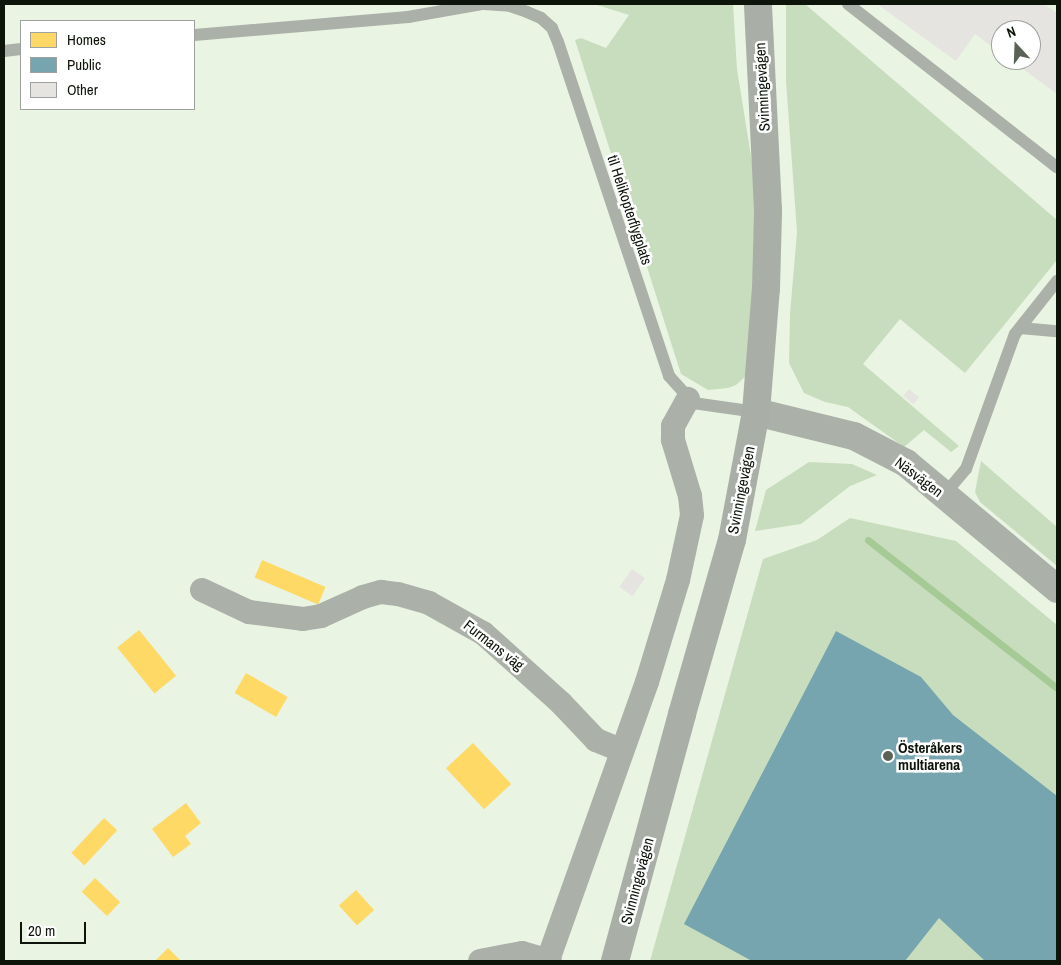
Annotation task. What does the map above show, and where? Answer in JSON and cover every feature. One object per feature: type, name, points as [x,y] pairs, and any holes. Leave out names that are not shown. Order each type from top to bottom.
[{"type":"main road","name":"Svinningevägen","points":[[615,961],[682,714],[732,540],[756,412],[766,289],[768,210],[758,4]]},
{"type":"street","points":[[480,961],[522,953],[549,961],[664,628],[687,543],[692,515],[690,496],[673,440],[673,426],[688,399]]},
{"type":"street","name":"Näsvägen","points":[[756,412],[854,436],[906,463],[1057,589]]},
{"type":"street","name":"Furmans väg","points":[[202,590],[249,612],[303,619],[322,616],[363,597],[381,592],[398,594],[429,603],[484,633],[561,702],[596,740],[621,750]]},
{"type":"lane","name":"til Helikopterflygplats","points":[[195,35],[408,17],[483,4],[510,6],[541,18],[552,28],[558,42],[661,358],[669,376],[688,399]]},
{"type":"lane","points":[[848,4],[1057,167]]},
{"type":"lane","points":[[4,50],[20,49]]},
{"type":"lane","points":[[944,495],[966,469],[1014,334],[1057,281]]},
{"type":"lane","points":[[1020,328],[1057,331]]},
{"type":"lane","points":[[688,399],[693,403],[756,412]]},
{"type":"green space","points":[[594,4],[733,4],[737,69],[755,181],[752,329],[747,375],[736,385],[728,388],[708,390],[681,374],[575,40],[581,38],[606,48],[629,15]]},
{"type":"green space","points":[[786,4],[805,4],[1057,220],[1057,260],[965,373],[900,319],[863,364],[959,446],[951,452],[924,430],[904,447],[848,407],[825,402],[804,393],[789,363],[790,314],[797,232],[786,81]]},
{"type":"green space","points":[[981,461],[1057,527],[1057,566],[980,502],[975,492]]},
{"type":"green space","points":[[809,462],[852,464],[877,475],[850,486],[801,524],[755,531],[766,490]]},
{"type":"green space","points":[[850,518],[956,541],[1057,625],[1057,961],[650,961],[763,559],[817,540]]},
{"type":"building: Homes","points":[[262,560],[326,587],[318,604],[255,577]]},
{"type":"building: Homes","points":[[139,630],[176,676],[154,693],[117,648]]},
{"type":"building: Homes","points":[[246,673],[288,697],[276,717],[234,693]]},
{"type":"building: Homes","points":[[473,743],[511,784],[484,809],[446,768]]},
{"type":"building: Homes","points":[[186,803],[201,823],[185,836],[191,844],[173,857],[152,829]]},
{"type":"building: Homes","points":[[104,818],[117,830],[84,865],[71,853]]},
{"type":"building: Homes","points":[[95,878],[120,902],[107,916],[82,892]]},
{"type":"building: Homes","points":[[356,890],[374,910],[357,925],[339,905]]},
{"type":"building: Homes","points":[[168,948],[181,961],[155,961]]},
{"type":"building: Public","name":"Österåkers multiarena","points":[[836,631],[921,677],[953,715],[1057,796],[1057,961],[985,961],[939,918],[905,961],[752,961],[684,924]]},
{"type":"building: Other","points":[[877,4],[1044,4],[1057,13],[1057,94],[1025,70],[1041,70],[1041,20],[991,20],[991,46],[975,34],[956,61]]},
{"type":"building: Other","points":[[909,389],[919,397],[913,404],[903,396]]},
{"type":"building: Other","points":[[632,569],[645,578],[632,596],[619,587]]},
{"type":"waterway","points":[[868,540],[1057,688]]},
{"type":"place","name":"Österåkers multiarena","points":[[888,756]]}]
